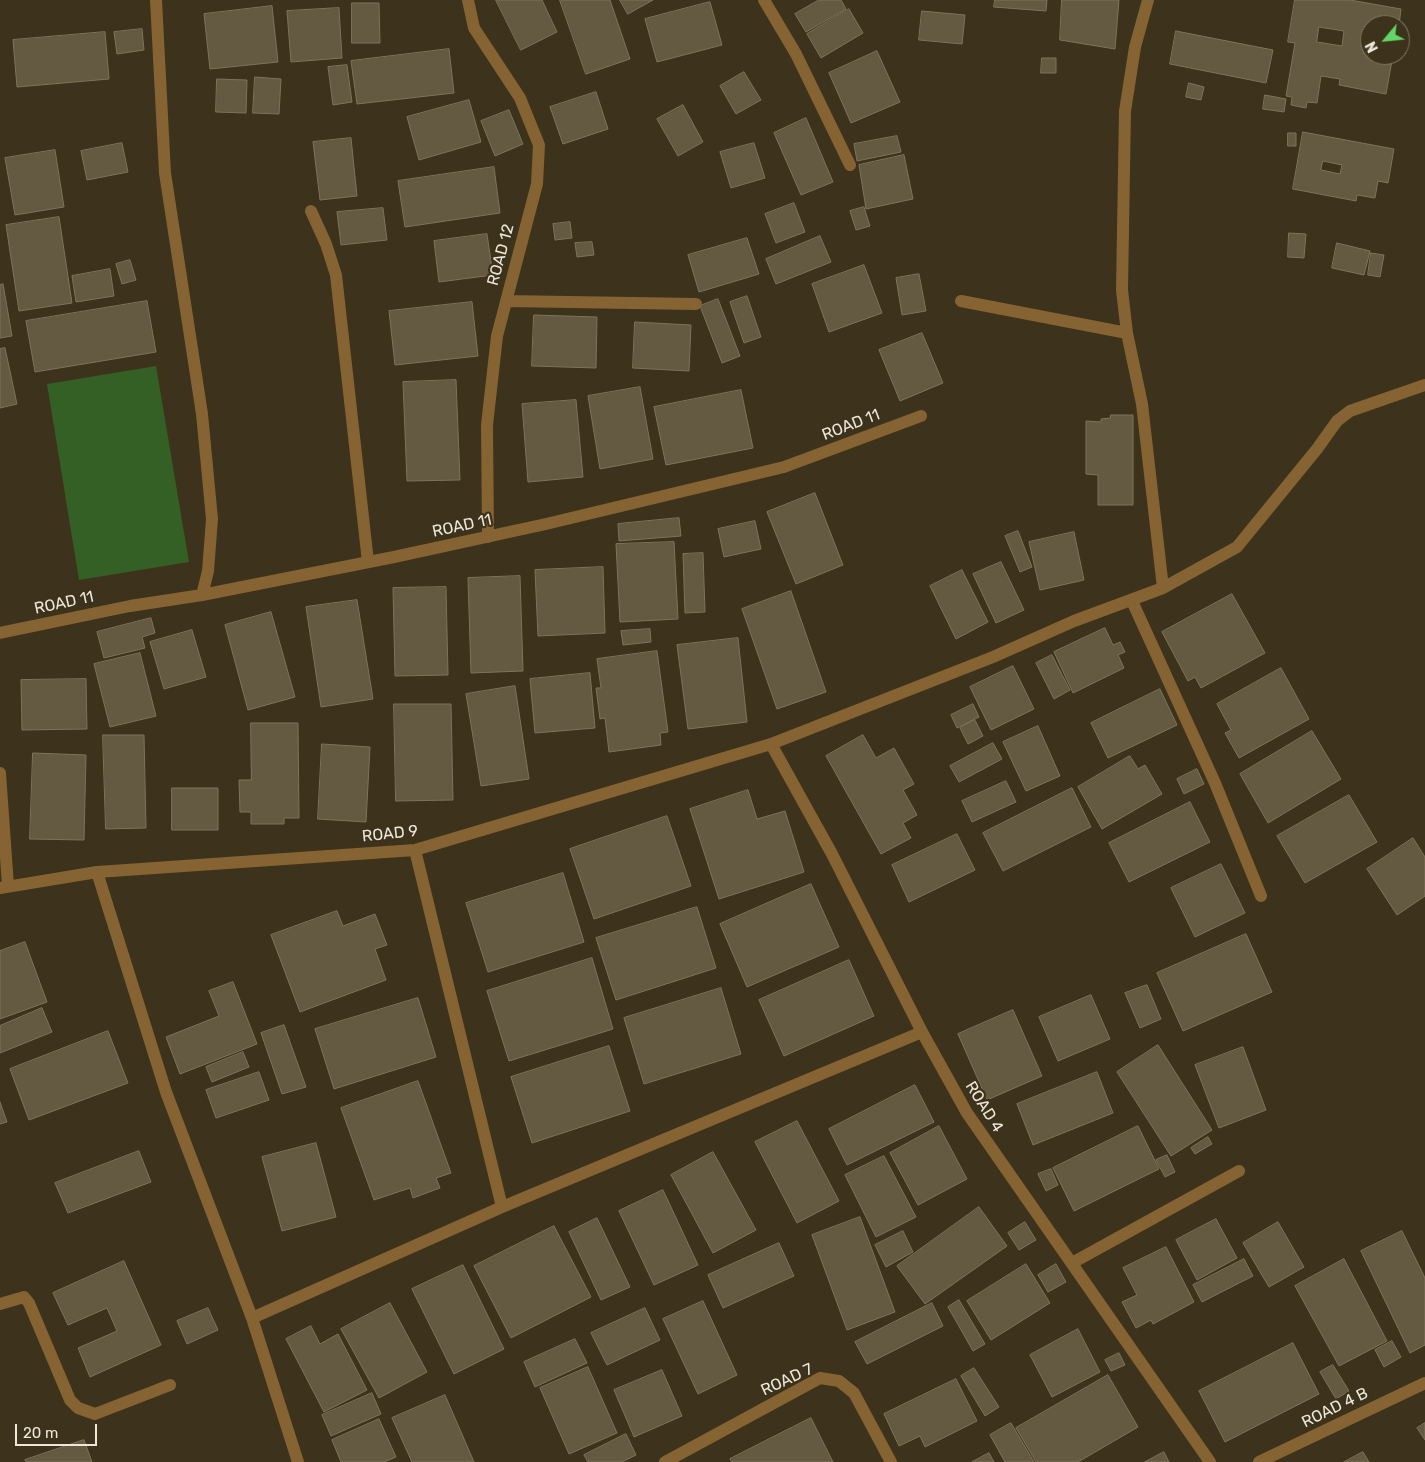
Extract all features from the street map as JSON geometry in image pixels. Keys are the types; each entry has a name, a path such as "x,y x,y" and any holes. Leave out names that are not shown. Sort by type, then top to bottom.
{"street":[{"path":"156,0 165,173 202,414 212,519 208,571 202,595"},
{"name":"ROAD 12","path":"468,0 474,28 520,98 539,145 537,184 497,336 488,425 488,537"},
{"path":"764,0 796,54 850,166"},
{"path":"1148,0 1135,47 1125,111 1122,290 1127,333 1142,404 1163,588"},
{"path":"311,211 326,244 336,275 368,562"},
{"path":"506,301 696,304"},
{"path":"961,301 1127,333"},
{"name":"ROAD 9","path":"4,887 97,872 415,850 771,744 993,657 1074,621 1163,588 1237,547 1317,449 1337,421 1350,411 1425,385"},
{"name":"ROAD 11","path":"0,633 130,606 202,595 488,537 784,467 921,416"},
{"path":"1132,601 1215,783 1261,896"},
{"name":"ROAD 4","path":"771,744 832,854 922,1032 967,1113 1210,1462"},
{"path":"0,773 4,887"},
{"path":"415,850 502,1208"},
{"path":"97,872 166,1092 252,1318 298,1462"},
{"path":"252,1318 502,1208 922,1032"},
{"path":"1072,1264 1239,1171"},
{"path":"0,1304 24,1297 30,1302 65,1390 78,1408 86,1413 95,1414 170,1385"},
{"name":"ROAD 7","path":"665,1462 820,1378 839,1381 854,1393 891,1462"},
{"name":"ROAD 4 B","path":"1259,1462 1425,1383"}],"green space":[{"path":"156,366 189,562 79,580 47,384"}],"building":[{"path":"496,0 542,0 557,32 521,50"},
{"path":"560,0 610,0 630,59 586,74"},
{"path":"620,0 653,0 628,14"},
{"path":"819,0 841,0 846,9 806,32 795,14"},
{"path":"995,0 1047,0 1046,11 994,7"},
{"path":"1062,0 1119,0 1115,49 1060,40"},
{"path":"1295,0 1350,0 1401,9 1400,15 1360,15 1360,65 1391,65 1386,94 1339,85 1340,79 1321,76 1317,103 1307,102 1306,108 1291,105 1292,97 1286,96 1295,43 1288,42","holes":["1319,27 1344,31 1342,46 1317,42"]},
{"path":"710,2 722,45 657,62 645,19"},
{"path":"352,3 379,3 380,43 352,43"},
{"path":"272,6 278,62 210,69 204,14"},
{"path":"339,8 342,58 291,62 287,11"},
{"path":"849,9 863,33 821,58 807,34"},
{"path":"922,11 965,15 962,44 919,40"},
{"path":"142,29 144,50 117,54 114,32"},
{"path":"1176,31 1273,50 1266,83 1170,64"},
{"path":"105,32 109,79 17,87 13,40"},
{"path":"449,49 454,93 357,104 351,61"},
{"path":"877,51 900,102 851,123 829,73"},
{"path":"1042,58 1056,58 1056,73 1041,73"},
{"path":"347,65 352,102 333,105 328,67"},
{"path":"744,72 761,100 736,114 720,86"},
{"path":"255,77 281,79 279,114 253,113"},
{"path":"217,79 247,80 246,113 216,112"},
{"path":"1189,83 1204,87 1201,100 1186,97"},
{"path":"596,92 608,129 563,144 550,107"},
{"path":"1265,95 1286,99 1284,112 1263,109"},
{"path":"469,100 481,142 419,160 407,117"},
{"path":"683,105 703,142 678,156 657,119"},
{"path":"509,110 523,144 495,156 481,121"},
{"path":"806,118 833,182 801,195 774,133"},
{"path":"1303,132 1394,149 1388,183 1378,181 1375,198 1357,195 1356,201 1293,189","holes":["1323,161 1342,165 1340,174 1321,170"]},
{"path":"1288,133 1296,133 1296,146 1288,146"},
{"path":"897,136 901,152 857,161 854,144"},
{"path":"351,138 357,196 320,200 313,142"},
{"path":"122,143 128,172 87,180 81,151"},
{"path":"754,143 765,178 731,188 720,152"},
{"path":"55,150 64,207 15,215 5,158"},
{"path":"904,155 913,199 866,209 859,165"},
{"path":"494,167 500,213 405,227 398,181"},
{"path":"794,203 805,232 776,243 765,214"},
{"path":"864,207 870,226 856,230 850,211"},
{"path":"383,208 387,240 341,245 337,212"},
{"path":"59,217 72,303 19,311 6,225"},
{"path":"570,222 572,238 555,240 553,224"},
{"path":"1289,233 1306,234 1304,258 1288,257"},
{"path":"487,234 493,275 439,282 434,241"},
{"path":"820,236 831,262 776,284 766,259"},
{"path":"747,238 759,274 699,292 688,255"},
{"path":"592,242 594,255 577,257 575,243"},
{"path":"1337,243 1370,251 1364,275 1332,268"},
{"path":"1371,253 1384,255 1380,277 1368,275"},
{"path":"130,260 136,280 122,284 116,264"},
{"path":"864,265 882,313 829,332 812,284"},
{"path":"110,269 114,296 76,302 72,276"},
{"path":"919,274 926,311 902,315 896,278"},
{"path":"3,284 12,336 0,338 0,285"},
{"path":"747,296 761,337 744,343 730,302"},
{"path":"718,299 740,356 722,363 700,306"},
{"path":"147,301 156,352 35,372 26,321"},
{"path":"472,302 478,356 395,365 389,311"},
{"path":"534,315 597,317 596,368 532,366"},
{"path":"635,322 691,325 689,371 633,368"},
{"path":"922,333 943,383 900,401 879,350"},
{"path":"5,348 17,404 0,408 0,349"},
{"path":"456,380 460,480 407,481 403,382"},
{"path":"640,387 653,459 600,469 588,396"},
{"path":"741,390 753,448 666,465 654,407"},
{"path":"576,400 583,477 528,482 522,404"},
{"path":"1111,415 1133,415 1133,505 1098,505 1098,475 1086,474 1086,421 1101,422 1101,419 1110,418"},
{"path":"815,493 843,565 796,584 767,512"},
{"path":"679,518 681,536 619,541 618,524"},
{"path":"755,521 761,549 724,557 718,529"},
{"path":"1018,531 1032,567 1020,572 1005,536"},
{"path":"1074,532 1084,580 1040,590 1029,542"},
{"path":"674,542 678,619 620,622 616,544"},
{"path":"703,553 705,612 685,613 683,554"},
{"path":"1001,562 1024,610 996,623 973,574"},
{"path":"603,567 605,633 538,636 535,570"},
{"path":"962,570 988,622 956,639 930,586"},
{"path":"520,576 523,671 471,673 468,578"},
{"path":"446,587 448,675 395,676 393,588"},
{"path":"791,591 826,692 777,709 742,609"},
{"path":"1232,594 1265,653 1201,688 1195,677 1188,681 1162,632"},
{"path":"357,600 373,699 321,707 306,607"},
{"path":"271,612 295,697 248,710 225,625"},
{"path":"151,618 155,633 142,637 145,648 104,658 97,632"},
{"path":"1105,628 1113,645 1120,642 1125,652 1118,655 1124,668 1073,693 1054,652"},
{"path":"650,629 651,642 623,645 621,631"},
{"path":"192,630 206,677 164,689 150,642"},
{"path":"738,638 747,722 688,729 677,645"},
{"path":"657,651 668,732 660,733 661,745 609,752 605,718 600,719 596,688 601,688 597,659"},
{"path":"140,653 156,716 110,727 94,664"},
{"path":"1052,655 1070,690 1054,699 1036,663"},
{"path":"1013,666 1034,709 991,730 970,687"},
{"path":"1281,668 1309,719 1239,758 1225,733 1231,730 1217,704"},
{"path":"590,673 595,728 535,733 530,679"},
{"path":"86,679 87,729 22,730 21,680"},
{"path":"515,686 529,779 481,786 466,694"},
{"path":"1160,689 1177,725 1108,758 1091,723"},
{"path":"394,704 451,704 453,800 396,801"},
{"path":"973,704 979,717 957,728 951,715"},
{"path":"975,720 983,736 968,744 960,728"},
{"path":"251,723 298,723 299,818 284,818 284,824 251,824 251,812 240,812 239,780 251,780"},
{"path":"1038,726 1060,776 1026,791 1003,742"},
{"path":"1312,731 1341,779 1268,823 1240,774"},
{"path":"103,735 144,735 146,828 106,829"},
{"path":"863,735 876,758 894,748 914,784 903,790 917,815 903,823 911,838 881,854 826,756"},
{"path":"993,743 1002,759 959,782 950,766"},
{"path":"322,744 370,747 366,822 318,819"},
{"path":"33,753 86,755 84,840 30,839"},
{"path":"1130,756 1138,769 1145,765 1162,794 1102,829 1078,787"},
{"path":"1197,769 1204,784 1184,794 1177,779"},
{"path":"1006,781 1016,802 972,822 962,801"},
{"path":"172,788 218,788 218,830 172,830"},
{"path":"1072,788 1091,827 1003,871 983,833"},
{"path":"748,790 757,819 785,811 804,872 719,899 690,809"},
{"path":"1349,795 1377,842 1305,883 1277,836"},
{"path":"1190,802 1210,842 1129,882 1109,843"},
{"path":"667,816 691,886 594,919 570,849"},
{"path":"957,834 975,870 909,902 892,865"},
{"path":"1413,838 1425,857 1425,896 1397,915 1367,869"},
{"path":"1221,864 1245,913 1195,937 1171,888"},
{"path":"563,873 584,942 488,972 466,903"},
{"path":"811,884 839,947 747,987 720,924"},
{"path":"697,907 716,968 616,1000 596,938"},
{"path":"337,911 343,926 375,914 387,945 375,949 386,980 300,1012 271,935"},
{"path":"1246,934 1272,992 1183,1031 1157,973"},
{"path":"25,942 47,1002 0,1019 0,951"},
{"path":"592,958 613,1029 509,1061 487,991"},
{"path":"849,960 874,1016 784,1056 759,1000"},
{"path":"233,982 257,1044 180,1074 166,1037 219,1016 209,991"},
{"path":"1147,985 1161,1019 1140,1028 1125,993"},
{"path":"721,988 741,1054 644,1084 624,1018"},
{"path":"1091,995 1110,1039 1058,1061 1039,1017"},
{"path":"418,998 436,1057 334,1089 315,1029"},
{"path":"42,1008 52,1032 0,1053 0,1026"},
{"path":"1013,1010 1042,1076 987,1100 958,1034"},
{"path":"284,1025 306,1087 282,1094 261,1033"},
{"path":"108,1031 128,1083 29,1120 10,1069"},
{"path":"1158,1045 1212,1130 1171,1156 1117,1072"},
{"path":"609,1046 630,1111 532,1143 511,1077"},
{"path":"1243,1047 1266,1110 1219,1128 1195,1065"},
{"path":"243,1052 249,1067 212,1082 206,1067"},
{"path":"259,1072 269,1100 216,1118 206,1090"},
{"path":"1097,1072 1113,1113 1033,1145 1017,1104"},
{"path":"418,1081 451,1173 436,1178 440,1188 413,1198 410,1188 374,1200 341,1108"},
{"path":"915,1085 934,1122 847,1165 829,1129"},
{"path":"0,1102 7,1122 0,1124"},
{"path":"797,1121 839,1201 797,1223 755,1142"},
{"path":"939,1126 967,1179 918,1205 890,1153"},
{"path":"1138,1126 1159,1169 1074,1211 1053,1168"},
{"path":"1208,1137 1212,1144 1195,1154 1191,1148"},
{"path":"316,1143 336,1217 282,1231 262,1157"},
{"path":"139,1151 151,1182 68,1213 55,1183"},
{"path":"713,1152 756,1230 713,1253 671,1175"},
{"path":"1167,1155 1175,1172 1165,1177 1156,1160"},
{"path":"884,1156 916,1217 876,1237 845,1175"},
{"path":"1051,1169 1058,1185 1046,1191 1038,1174"},
{"path":"663,1190 698,1265 654,1285 619,1211"},
{"path":"979,1207 1007,1246 925,1304 897,1266"},
{"path":"860,1217 895,1312 847,1330 812,1235"},
{"path":"597,1218 630,1287 601,1300 569,1232"},
{"path":"1216,1219 1237,1258 1197,1280 1176,1240"},
{"path":"1025,1222 1036,1240 1019,1250 1008,1233"},
{"path":"1278,1222 1304,1267 1269,1287 1243,1243"},
{"path":"554,1226 591,1297 511,1338 474,1266"},
{"path":"903,1231 913,1252 886,1267 875,1245"},
{"path":"1402,1231 1425,1278 1425,1345 1410,1353 1361,1251"},
{"path":"779,1243 794,1276 723,1308 708,1275"},
{"path":"1166,1247 1194,1302 1153,1324 1151,1320 1136,1328 1122,1302 1137,1295 1123,1268"},
{"path":"1244,1259 1253,1276 1202,1302 1193,1285"},
{"path":"1344,1259 1387,1341 1339,1366 1295,1286"},
{"path":"124,1261 161,1345 90,1377 78,1348 117,1331 107,1308 68,1325 53,1293"},
{"path":"1026,1264 1050,1303 991,1340 967,1301"},
{"path":"1056,1264 1066,1282 1048,1292 1038,1275"},
{"path":"463,1265 504,1349 454,1374 412,1289"},
{"path":"959,1300 985,1344 973,1351 948,1307"},
{"path":"703,1301 737,1375 698,1394 663,1319"},
{"path":"390,1303 427,1372 379,1398 341,1329"},
{"path":"932,1303 943,1326 867,1364 855,1342"},
{"path":"208,1308 218,1330 187,1344 177,1321"},
{"path":"645,1308 660,1340 607,1365 591,1333"},
{"path":"311,1326 320,1344 338,1334 367,1390 324,1412 286,1339"},
{"path":"1078,1329 1100,1372 1052,1397 1030,1355"},
{"path":"575,1339 587,1363 535,1387 524,1362"},
{"path":"1392,1341 1401,1357 1384,1367 1375,1350"},
{"path":"1293,1343 1319,1394 1225,1442 1199,1391"},
{"path":"1119,1353 1125,1365 1111,1371 1105,1360"},
{"path":"1333,1365 1349,1391 1336,1399 1320,1372"},
{"path":"588,1367 617,1433 569,1454 540,1388"},
{"path":"974,1368 999,1407 985,1416 961,1376"},
{"path":"662,1370 682,1416 634,1437 614,1390"},
{"path":"1108,1375 1138,1427 1078,1462 1036,1462 1016,1428"},
{"path":"956,1379 977,1421 925,1447 920,1436 899,1446 884,1414"},
{"path":"372,1393 381,1414 331,1436 322,1415"},
{"path":"445,1395 474,1462 412,1462 392,1418"},
{"path":"811,1418 833,1462 732,1462 730,1459"},
{"path":"379,1419 396,1457 384,1462 341,1462 332,1440"},
{"path":"1011,1423 1034,1462 1005,1462 990,1435"},
{"path":"1425,1423 1425,1440 1417,1428"},
{"path":"626,1434 636,1455 622,1462 588,1462 584,1455"},
{"path":"84,1440 92,1462 26,1462 25,1460"},
{"path":"1164,1452 1169,1462 1145,1462"},
{"path":"1363,1452 1369,1462 1344,1462"},
{"path":"989,1453 994,1462 972,1462"}]}
